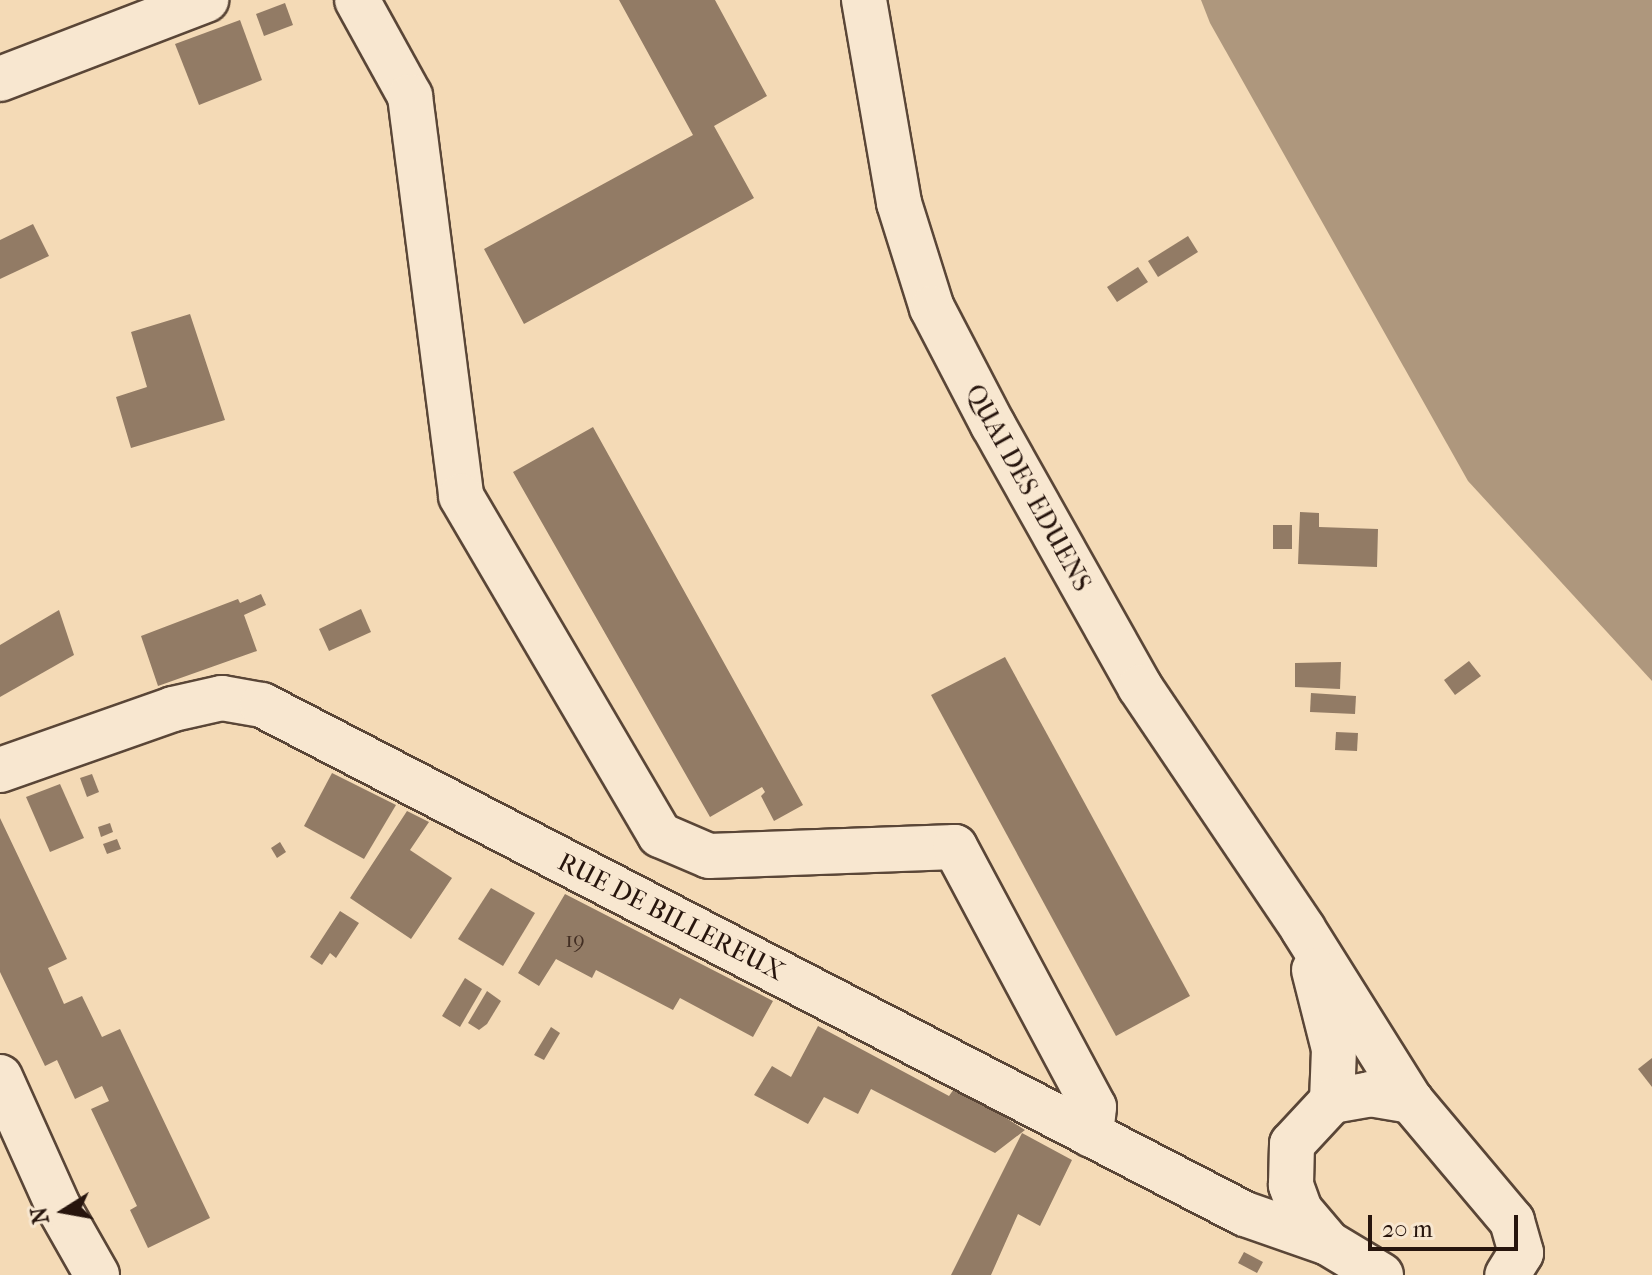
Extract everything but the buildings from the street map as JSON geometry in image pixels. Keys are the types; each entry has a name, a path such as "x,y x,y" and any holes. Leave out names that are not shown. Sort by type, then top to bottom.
{"street":[{"path":"0,79 206,0"},
{"path":"357,0 410,96 461,496 660,835 709,856 955,847 1094,1107 1091,1135"},
{"name":"QUAI DES EDUENS","path":"864,0 899,203 932,308 1014,465 1140,687 1303,929 1411,1101 1512,1221 1522,1268"},
{"name":"RUE DE BILLEREUX","path":"0,770 173,709 222,698 262,705 1245,1214 1328,1243"},
{"name":"QUAI DES EDUENS","path":"1303,929 1334,1049 1332,1101"},
{"path":"0,1077 59,1208 97,1275"},
{"path":"1381,1275 1328,1243 1300,1210 1291,1185 1292,1144 1332,1101 1370,1094 1411,1101"}],"shaded area":[{"path":"1201,0 1652,0 1652,681 1468,481 1210,23"}]}
